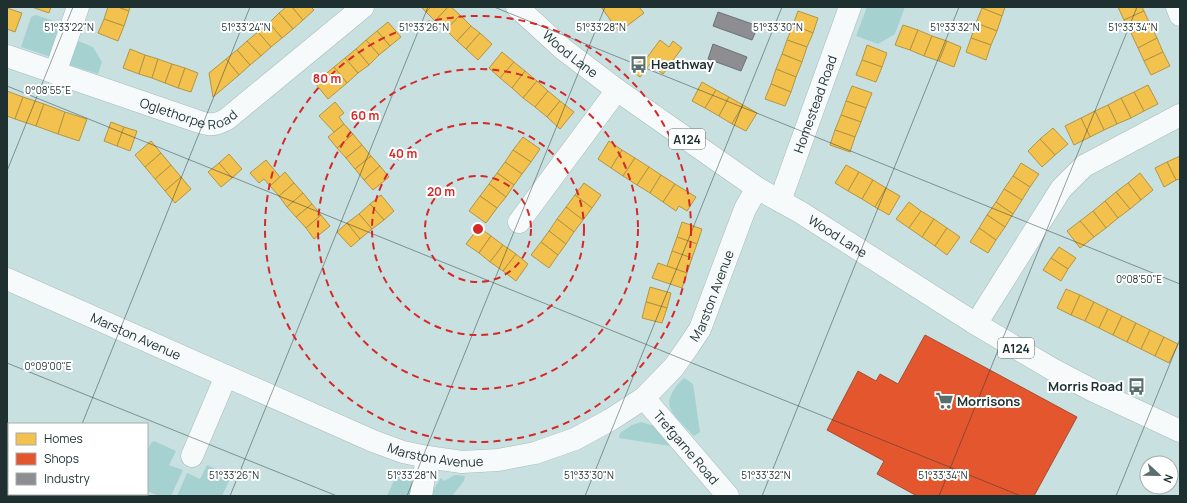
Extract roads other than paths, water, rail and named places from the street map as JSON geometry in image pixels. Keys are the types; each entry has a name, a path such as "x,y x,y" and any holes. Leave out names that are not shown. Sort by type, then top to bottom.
{"street":[{"path":"55,73 78,7"},
{"name":"Oglethorpe Road","path":"7,56 210,125 218,124 227,119 363,7"},
{"name":"Wood Lane","path":"517,7 563,49 617,90 757,188 976,324 1052,369 1094,391 1180,431"},
{"name":"Homestead Road","path":"780,201 850,7"},
{"path":"1177,7 1180,15"},
{"path":"519,222 617,90"},
{"path":"976,324 1061,189 1084,166 1180,114"},
{"name":"Marston Avenue","path":"7,279 373,441 403,452 427,457 462,462 498,460 535,453 574,439 610,420 644,398 674,367 700,329 745,209 757,188"},
{"path":"192,456 226,376"},
{"name":"Trefgarne Road","path":"644,398 728,496"},
{"path":"421,496 427,457"}],"place":[{"name":"Heathway","path":"638,64"},
{"name":"Morris Road","path":"1136,386"},
{"name":"Morrisons","path":"944,401"}]}
